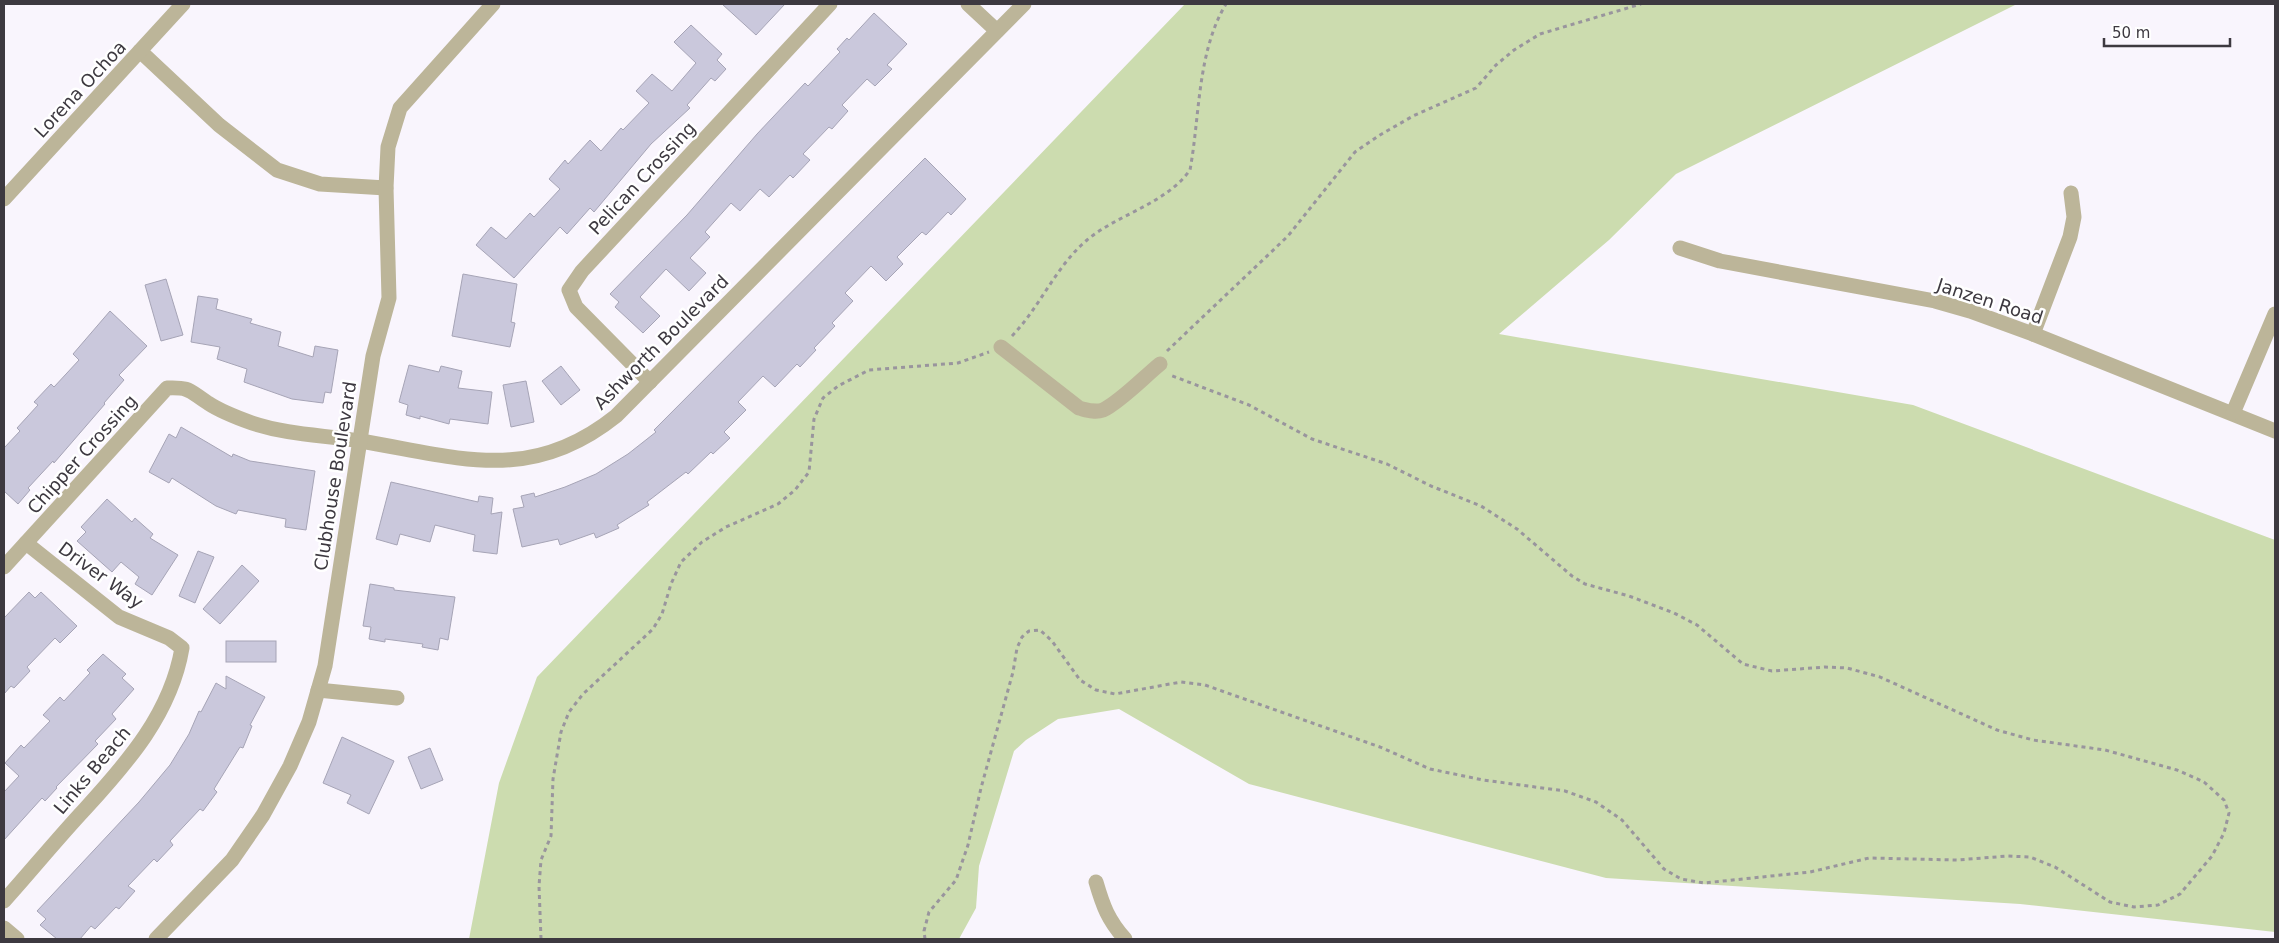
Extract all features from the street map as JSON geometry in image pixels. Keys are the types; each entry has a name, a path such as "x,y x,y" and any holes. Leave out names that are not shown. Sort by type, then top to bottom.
{"street":[{"name":"Lorena Ochoa","path":"4,199 184,4"},
{"name":"Clubhouse Boulevard","path":"156,939 232,860 263,814 290,766 310,722 325,666 373,356 389,298 386,188 388,147 400,108 493,4"},
{"name":"Pelican Crossing","path":"650,382 576,307 569,290 582,271 830,4"},
{"path":"968,4 997,31"},
{"name":"Ashworth Boulevard","path":"167,388 183,387 193,391 208,403 251,423 287,433 359,441 475,460 530,457 570,446 599,429 616,416 1024,4"},
{"path":"140,51 218,125 277,170 320,184 386,188"},
{"path":"2033,334 2070,237 2074,217 2071,193"},
{"name":"Janzen Road","path":"1680,248 1720,261 1936,301 2033,334 2275,431"},
{"path":"2233,413 2275,314"},
{"path":"1001,347 1079,408 1093,412 1102,410 1113,403 1160,364"},
{"name":"Chipper Crossing","path":"4,567 167,388"},
{"name":"Driver Way","path":"26,543 120,617 168,638 182,648"},
{"name":"Links Beach","path":"4,901 120,771 146,736 169,695 182,648"},
{"path":"318,690 397,698"},
{"path":"1096,882 1112,925 1125,939"},
{"path":"4,928 17,939"}],"path":[{"path":"541,939 539,886 541,860 551,836 553,779 561,732 569,712 583,694 653,630 662,614 671,584 681,562 702,542 726,527 778,504 795,490 808,472 814,419 823,398 838,386 869,370 958,363 1001,347 1019,329 1039,304 1070,258 1087,240 1167,193 1182,182 1190,170 1204,71 1214,29 1226,4"},
{"path":"924,939 924,931 930,912 956,880 968,845 980,788 1013,672 1017,648 1022,637 1029,630 1040,630 1052,641 1080,680 1096,690 1115,694 1181,682 1205,685 1380,747 1430,769 1483,780 1565,791 1596,802 1622,820 1664,869 1681,879 1704,883 1810,872 1869,858 1900,857 1957,860 2008,856 2030,857 2055,868 2110,902 2134,907 2158,904 2180,894 2212,856 2224,833 2229,813 2224,800 2204,782 2177,770 2104,750 2033,740 1997,730 1880,677 1847,668 1825,667 1772,671 1743,664 1697,625 1674,613 1628,596 1585,584 1572,576 1516,529 1481,506 1431,486 1387,464 1312,439 1249,405 1199,388 1167,374 1160,364 1165,354 1288,236 1355,152 1413,116 1476,88 1496,65 1514,50 1540,34 1641,4"}],"green space":[{"path":"1185,4 2017,4 1676,174 1609,240 1499,334 1913,405 2275,540 2275,932 2020,904 1606,878 1249,784 1119,709 1058,719 1026,740 1014,751 979,866 976,908 959,939 469,939 499,783 537,677"}],"building":[{"path":"722,4 785,4 756,35"},
{"path":"874,13 907,44 887,65 892,69 875,86 867,79 842,105 848,111 832,129 829,127 803,154 810,160 793,178 790,175 769,197 760,189 740,211 731,203 705,232 710,237 690,258 706,273 689,291 666,269 640,297 660,316 643,333 615,307 619,302 610,294 687,215 757,134 805,83 808,86 840,52 837,49 847,38 849,40"},
{"path":"691,25 722,54 717,60 726,69 715,81 711,78 687,105 690,108 651,144 594,212 590,208 567,234 560,227 514,278 476,245 491,227 506,239 530,213 534,217 560,189 549,179 565,160 568,164 590,140 601,151 621,128 623,130 649,103 636,91 652,74 672,91 696,63 674,42"},
{"path":"925,158 966,199 951,215 948,212 926,235 922,232 897,257 903,264 886,281 871,266 845,293 853,301 832,323 835,326 814,348 816,350 800,367 797,364 775,387 763,376 738,402 746,410 724,432 730,438 713,454 711,452 688,474 686,472 647,502 649,505 617,525 619,528 596,538 594,533 560,545 558,539 522,547 513,509 524,507 521,496 534,493 535,497 596,474 628,454 656,432 654,430"},
{"path":"463,274 517,284 511,322 515,323 510,347 452,336"},
{"path":"166,279 183,335 161,341 145,285"},
{"path":"198,296 218,299 216,309 252,319 250,323 281,332 278,346 313,357 315,346 338,350 331,393 325,392 323,403 292,399 244,382 247,369 217,359 220,347 191,342"},
{"path":"110,311 147,346 119,375 124,380 105,404 54,463 53,461 28,488 30,490 18,504 4,491 4,448 20,431 17,428 38,405 34,402 51,384 54,387 79,360 73,354"},
{"path":"409,365 439,372 441,366 462,371 458,388 492,392 488,424 450,419 449,424 420,416 420,419 406,415 408,405 399,402"},
{"path":"561,366 580,390 561,405 542,381"},
{"path":"526,381 534,422 511,427 503,385"},
{"path":"181,427 232,457 233,454 250,461 315,471 306,530 285,527 286,519 238,510 236,514 216,506 172,478 169,483 149,472 169,434 176,438"},
{"path":"391,482 478,502 479,496 493,498 491,514 502,512 497,554 473,551 475,535 435,525 430,542 400,534 397,545 376,539"},
{"path":"107,499 132,522 135,518 153,534 150,538 178,555 152,595 135,584 139,577 121,562 112,572 77,541 86,532 81,527"},
{"path":"198,551 214,557 195,603 179,596"},
{"path":"242,565 259,581 220,624 203,609"},
{"path":"370,584 394,588 394,590 455,597 448,640 440,638 438,650 422,647 423,644 385,639 385,642 369,639 371,627 363,626"},
{"path":"29,592 35,598 41,592 77,626 60,643 55,638 27,667 30,671 14,688 11,686 4,694 4,618"},
{"path":"226,641 276,641 276,662 226,662"},
{"path":"103,654 126,674 122,678 134,689 112,714 116,719 95,741 98,744 45,801 42,798 4,840 4,792 19,776 5,763 21,745 24,748 50,721 43,715 60,697 64,701 90,673 87,670"},
{"path":"226,676 265,697 250,725 252,726 243,748 240,747 214,789 217,792 203,811 200,809 170,841 173,845 157,862 154,859 128,886 135,891 119,909 116,907 95,929 91,926 80,939 57,939 40,925 46,919 37,911 139,802 170,765 216,683 226,689"},
{"path":"342,737 394,761 369,814 347,803 351,795 323,783"},
{"path":"430,748 443,780 421,789 408,757"}]}
